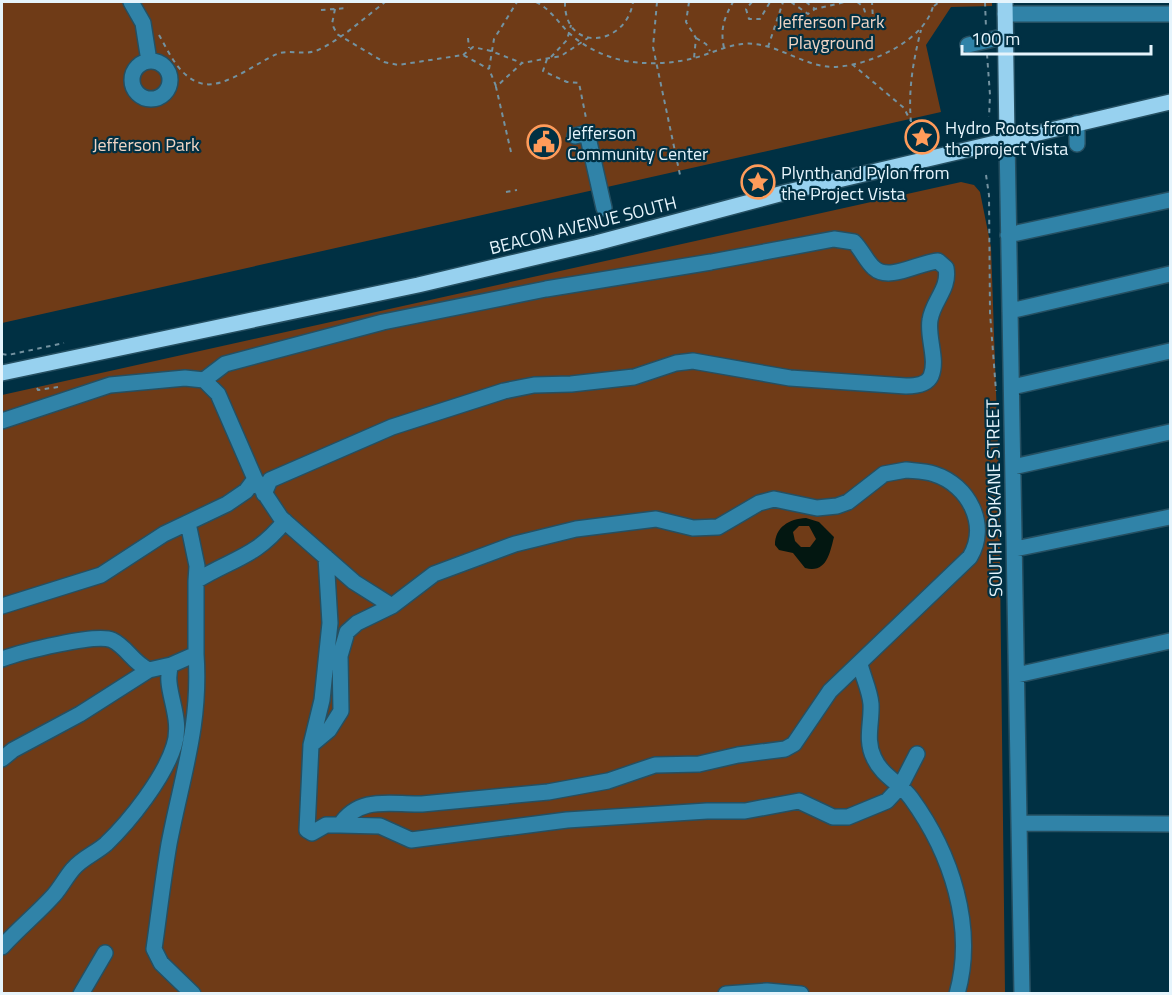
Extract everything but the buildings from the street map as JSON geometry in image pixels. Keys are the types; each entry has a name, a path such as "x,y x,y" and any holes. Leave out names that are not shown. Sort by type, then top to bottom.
{"main road":[{"name":"SOUTH SPOKANE STREET","path":"1005,8 1007,139"},
{"name":"BEACON AVENUE SOUTH","path":"2,373 537,257 770,196 1170,102"}],"street":[{"path":"132,2 142,23 149,61"},
{"path":"1005,8 1170,14"},
{"path":"968,45 1006,36"},
{"path":"1077,123 1077,144"},
{"path":"581,134 604,208"},
{"name":"SOUTH SPOKANE STREET","path":"1007,139 1022,993"},
{"path":"1008,235 1078,214 1170,200"},
{"path":"2,421 110,385 152,380 204,380 225,364 383,322 546,289 834,239 854,242 872,267 883,273 898,271 928,261 938,261 946,268 948,283 933,307 930,321 933,367 931,376 924,383 906,386 790,378 693,361 676,363 634,376 571,384 534,385 504,391 347,444 270,480 264,494"},
{"path":"1010,311 1170,274"},
{"path":"1012,387 1170,351"},
{"path":"204,380 218,394 255,479 285,521 354,582 392,606"},
{"path":"1013,467 1170,432"},
{"path":"311,745 328,730 341,711 340,656 347,632 357,623 392,606 434,574 544,536 656,519 693,528 718,527 766,501 784,500 826,508 848,502 884,474 906,470 934,474 954,485 969,501 978,525 976,546 970,557 830,691 800,737 785,749 738,755 699,764 655,765 608,781 548,792 422,804 403,805 385,801 356,808 325,824"},
{"path":"2,606 101,575 164,534 227,504 246,491 255,479"},
{"path":"1015,549 1170,517"},
{"path":"196,581 254,552 270,540 285,521"},
{"path":"188,523 195,552 198,706 170,842 154,949 161,963 193,993"},
{"path":"326,557 330,623 322,700 311,745 308,797 310,809 325,824 380,826 411,840 567,820 707,811 745,812 790,801 799,801 833,817 848,817 887,801 900,788 917,754"},
{"path":"2,659 35,648 100,637 117,643 136,663 148,670"},
{"path":"1017,675 1170,641"},
{"path":"2,759 13,750 80,714 148,670 171,665 196,654"},
{"path":"860,664 871,703 869,747 881,771 918,809 932,833 955,886 964,956 957,993"},
{"path":"2,947 53,896 73,869 104,845 122,826 163,768 175,745 177,731 175,704 168,675 171,665"},
{"path":"1020,823 1170,824"},
{"path":"81,993 105,953"},
{"path":"726,993 767,991 801,993"}],"path":[{"path":"154,26 181,72 205,84 221,81 250,69 279,53 315,51 342,36 385,2"},
{"path":"511,152 496,87 489,69 494,39 517,2"},
{"path":"536,2 581,42 596,51 622,60 655,62 694,58 710,51 743,44 768,47 833,67 884,55 922,29"},
{"path":"565,2 565,12 571,25 576,32 588,38 602,38 618,30 630,15 633,2"},
{"path":"657,2 654,16 655,62 680,175"},
{"path":"689,2 686,22 696,38 706,44 710,51"},
{"path":"724,48 723,26 734,2"},
{"path":"752,2 746,9 749,19 760,19 770,2"},
{"path":"768,47 783,2"},
{"path":"792,2 808,14 815,9 845,2"},
{"path":"806,2 815,9"},
{"path":"857,2 866,13 862,23 866,26 873,20 873,2"},
{"path":"851,63 904,108 911,122 909,101 914,57 922,29 934,2"},
{"path":"933,6 939,2"},
{"path":"985,2 989,117"},
{"path":"321,10 348,8"},
{"path":"335,9 332,24 342,36 384,62 398,65 463,55 489,69"},
{"path":"571,25 570,33 548,59 543,71 567,82 579,83 588,125 581,134"},
{"path":"469,48 491,51 522,63 561,56 588,38"},
{"path":"694,58 696,38"},
{"path":"463,55 469,48 468,39"},
{"path":"496,87 522,63"},
{"path":"506,192 517,190"},
{"path":"2,354 8,355 64,343"}],"green space":[{"name":"Jefferson Park","path":"2,2 992,2 992,6 951,7 926,45 941,112 2,323"},
{"path":"961,182 974,185 980,192 991,247 999,478 1005,993 2,993 2,395"}],"shaded area":[{"path":"806,518 819,522 834,537 826,560 818,568 805,568 793,553 779,550 775,545 780,529 789,522","holes":["799,526 809,526 816,539 810,547 801,547 795,541 793,532"]}],"place":[{"name":"Hydro Roots from the project Vista","path":"922,137"},
{"name":"Jefferson Community Center","path":"544,142"},
{"name":"Plynth and Pylon from the Project Vista","path":"758,182"}],"park label":[{"name":"Jefferson Park Playground","path":"831,31"}]}
